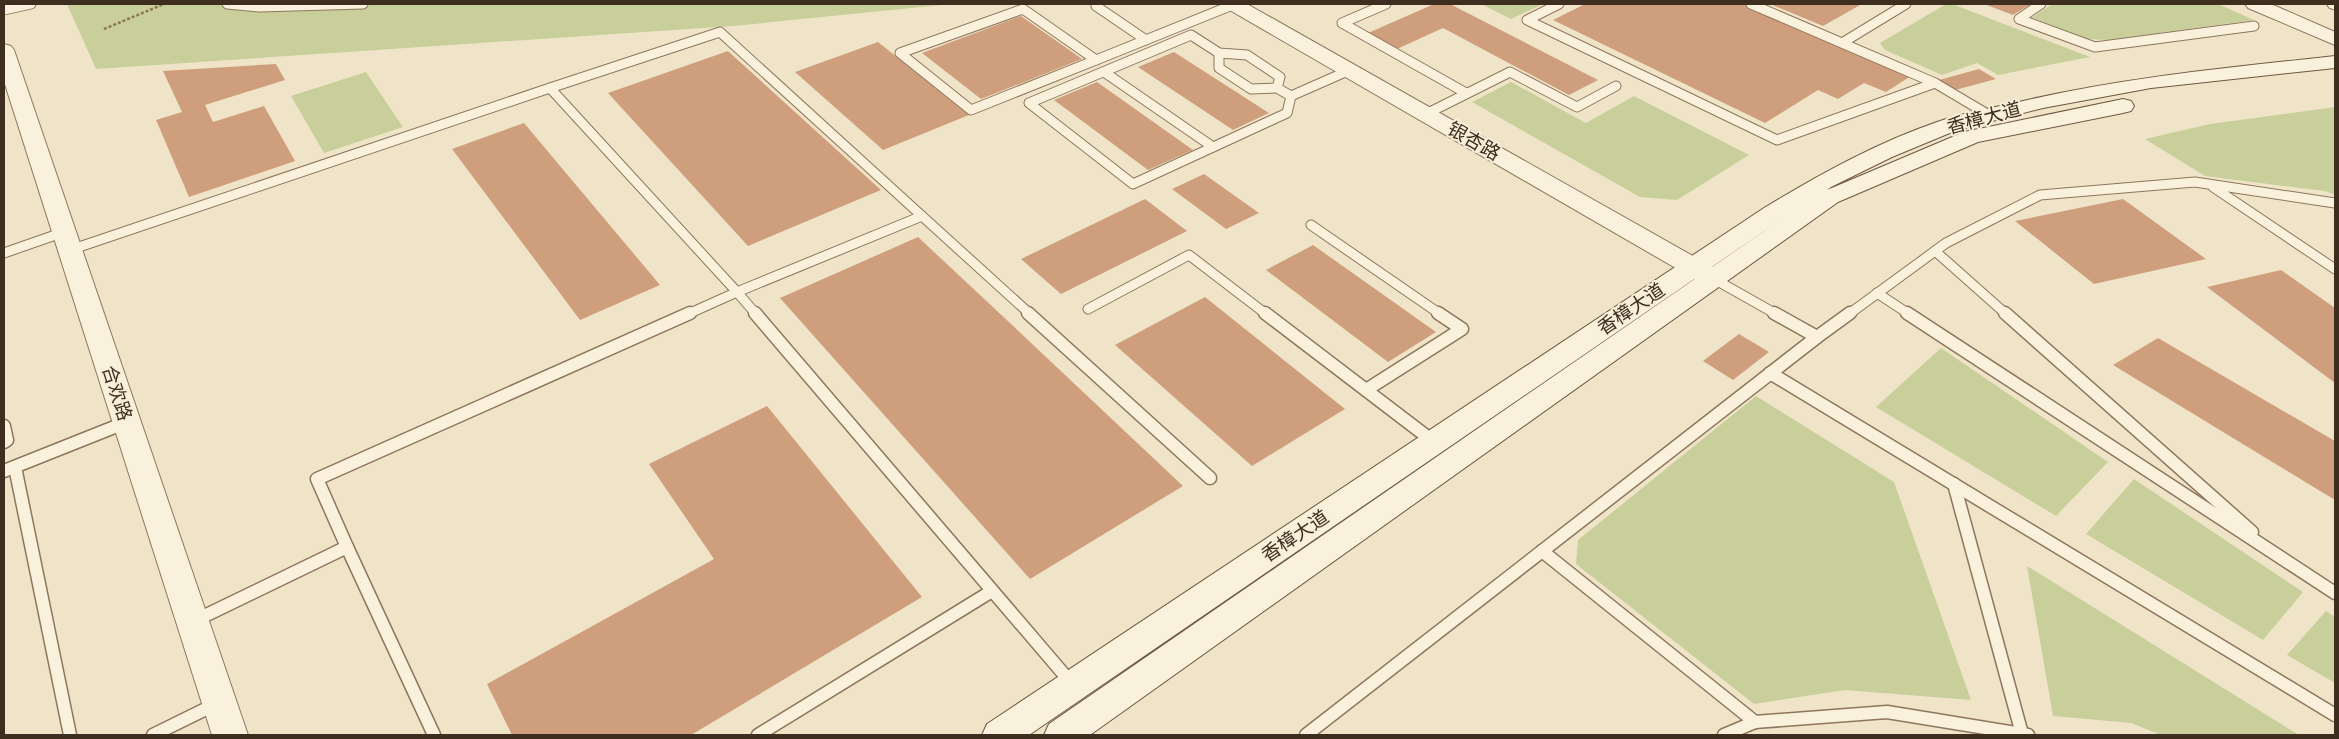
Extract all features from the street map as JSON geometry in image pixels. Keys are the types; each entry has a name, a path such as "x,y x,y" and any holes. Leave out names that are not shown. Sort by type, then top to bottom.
{"main road":[{"name":"银杏路","path":"1234,4 1704,273"},
{"path":"2255,4 2335,38"},
{"name":"合欢路","path":"4,50 230,735"},
{"name":"香樟大道","path":"1062,735 1704,273 1823,182 1884,152 1949,125 2043,102 2151,82 2335,62"},
{"name":"香樟大道","path":"1000,735 1434,442 1704,273 1830,197 1972,137 2154,100 2335,80"}],"lane":[{"path":"4,10 31,4"},
{"path":"226,4 259,7 363,4"},
{"path":"1097,60 1023,9 900,53 971,110 1097,60 1234,4"},
{"path":"1386,4 1342,23 1466,94"},
{"path":"1559,4 1527,20 1777,140 1935,83"},
{"path":"1751,4 1935,83 1989,116"},
{"path":"1842,43 1906,4"},
{"path":"2041,4 2019,19 2095,47 2254,26"},
{"path":"1096,6 1146,40"},
{"path":"4,253 67,241 550,88 720,32 1210,478"},
{"path":"1277,88 1280,77 1247,56 1219,53 1191,35 1029,103 1133,184 1287,113 1291,96"},
{"path":"1219,53 1219,68 1251,89 1277,88 1291,96"},
{"path":"1291,96 1350,70"},
{"path":"1104,72 1213,147"},
{"path":"1426,114 1510,72 1577,107 1616,86"},
{"path":"550,88 737,292 1074,686"},
{"path":"1306,735 1770,373 1946,243 2040,195 2195,182 2335,203"},
{"path":"2209,184 2335,269"},
{"path":"434,735 317,479 737,292 922,216"},
{"path":"1311,226 1462,329 1366,390"},
{"path":"1935,251 2282,558"},
{"path":"1088,309 1190,255 1434,442"},
{"path":"1704,273 1817,337"},
{"path":"1877,293 2335,593"},
{"path":"1770,373 2335,715"},
{"path":"70,735 9,469 127,422"},
{"path":"4,426 7,440 4,442"},
{"path":"1724,735 1755,722 1887,712 2025,735 1954,484"},
{"path":"193,622 347,547"},
{"path":"1542,552 1755,722"},
{"path":"758,735 992,591"},
{"path":"153,735 219,702"}],"path":[{"path":"104,29 164,4"}],"green space":[{"path":"67,4 952,4 733,26 96,69"},
{"path":"1481,4 1543,4 1511,19"},
{"path":"1946,4 1952,4 2090,57 1998,75 1977,63 1942,75 1885,50 1880,43"},
{"path":"2052,4 2218,4 2254,20 2107,40 2087,39 2032,18"},
{"path":"366,72 403,127 324,153 291,96"},
{"path":"1511,82 1586,123 1634,96 1749,155 1677,200 1640,197 1472,102"},
{"path":"2335,107 2335,195 2325,191 2205,176 2145,139 2210,124"},
{"path":"1941,348 2108,462 2056,516 1876,407"},
{"path":"1756,396 1894,482 1971,700 1845,690 1754,704 1576,564 1578,540"},
{"path":"2134,479 2303,592 2263,640 2086,534"},
{"path":"2027,566 2299,735 2161,735 2131,723 2053,716"},
{"path":"2326,611 2335,617 2335,683 2287,655"}],"building":[{"path":"1434,4 1450,4 1598,80 1569,95 1443,28 1397,49 1368,33"},
{"path":"1585,4 1744,4 1911,76 1886,92 1864,83 1838,99 1818,90 1765,123 1553,20"},
{"path":"1770,4 1862,4 1823,26"},
{"path":"1984,4 2031,4 2013,15"},
{"path":"1021,16 1082,59 981,99 922,53"},
{"path":"878,42 969,115 883,150 795,72"},
{"path":"728,51 881,190 748,246 608,93"},
{"path":"1174,52 1269,113 1233,130 1138,67"},
{"path":"276,64 285,80 205,105 213,122 264,106 295,161 189,197 156,120 182,112 163,71"},
{"path":"1979,69 1996,79 1955,90 1939,80"},
{"path":"1097,82 1193,150 1148,170 1054,100"},
{"path":"524,123 660,285 580,320 452,149"},
{"path":"1204,174 1259,213 1226,229 1172,189"},
{"path":"1145,199 1187,231 1061,294 1021,259"},
{"path":"2123,199 2206,259 2094,284 2015,221"},
{"path":"918,237 1183,486 1030,579 780,298"},
{"path":"1313,245 1436,332 1388,362 1266,270"},
{"path":"2281,270 2335,308 2335,383 2207,287"},
{"path":"1205,297 1345,409 1252,466 1115,345"},
{"path":"1739,334 1769,352 1733,380 1703,361"},
{"path":"2158,338 2335,441 2335,500 2113,365"},
{"path":"767,406 922,597 691,735 512,735 487,684 714,559 649,464"}]}
